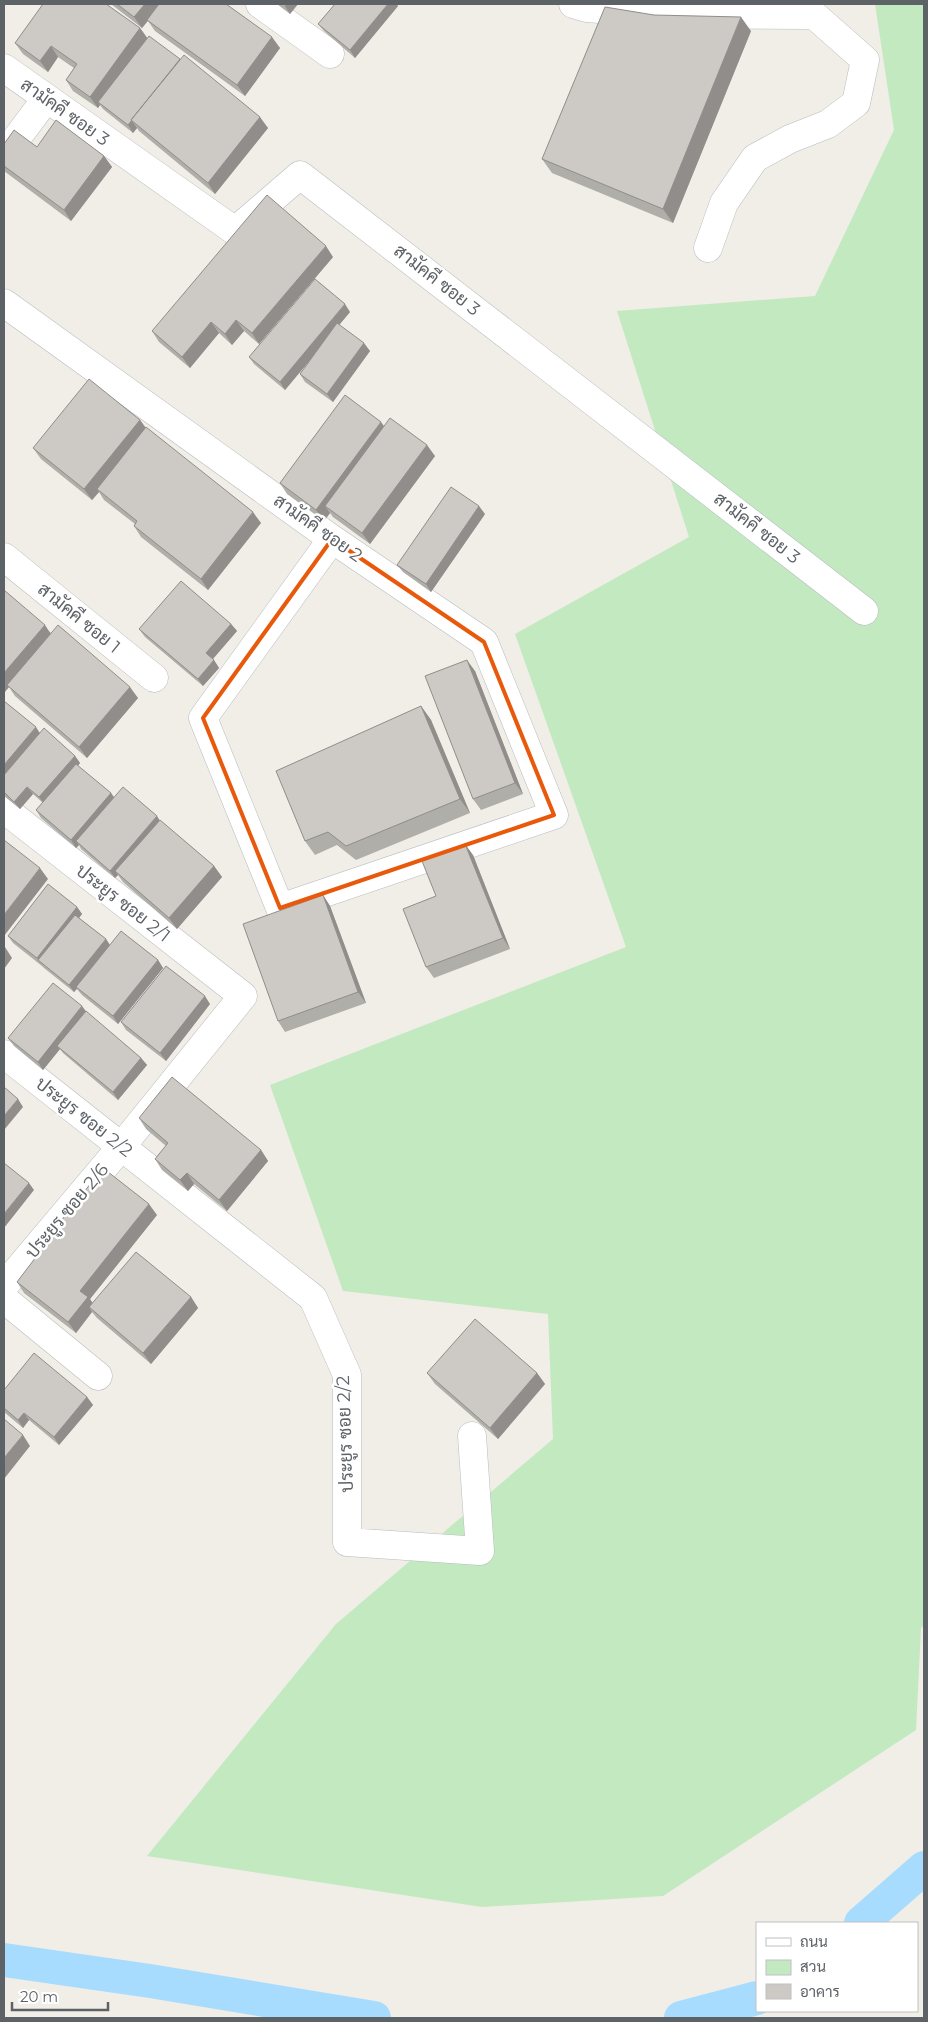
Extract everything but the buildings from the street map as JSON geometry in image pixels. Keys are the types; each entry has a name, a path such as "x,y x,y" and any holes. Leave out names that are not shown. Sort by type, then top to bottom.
{"street":[{"path":"260,4 330,54"},
{"path":"583,5 662,14 814,15 865,60 856,103 828,124 790,139 755,158 724,203 708,248"},
{"name":"สามัคคี ซอย 3","path":"4,68 235,230 300,175 864,611"},
{"path":"4,155 46,99"},
{"name":"สามัคคี ซอย 2","path":"4,303 332,539 484,642 554,815 280,908 203,718 332,539"},
{"name":"สามัคคี ซอย 1","path":"4,557 154,678"},
{"name":"ประยูร ซอย 2/1","path":"4,809 243,996"},
{"name":"ประยูร ซอย 2/6","path":"4,1286 122,1146 243,996"},
{"name":"ประยูร ซอย 2/2","path":"4,1054 313,1298 347,1376 347,1542 480,1551 472,1436"},
{"path":"4,1298 98,1376"}],"highlighted area":[{"path":"332,539 484,642 554,815 280,908 203,718"}],"green space":[{"path":"875,4 924,4 924,1625 921,1628 916,1730 663,1896 482,1907 147,1856 336,1624 553,1439 548,1314 343,1291 270,1085 626,947 515,634 689,537 617,311 815,296 894,130"}],"waterway":[{"path":"862,1922 924,1868"},
{"path":"4,1960 150,1981 374,2018"},
{"path":"681,2018 756,1998"}]}
